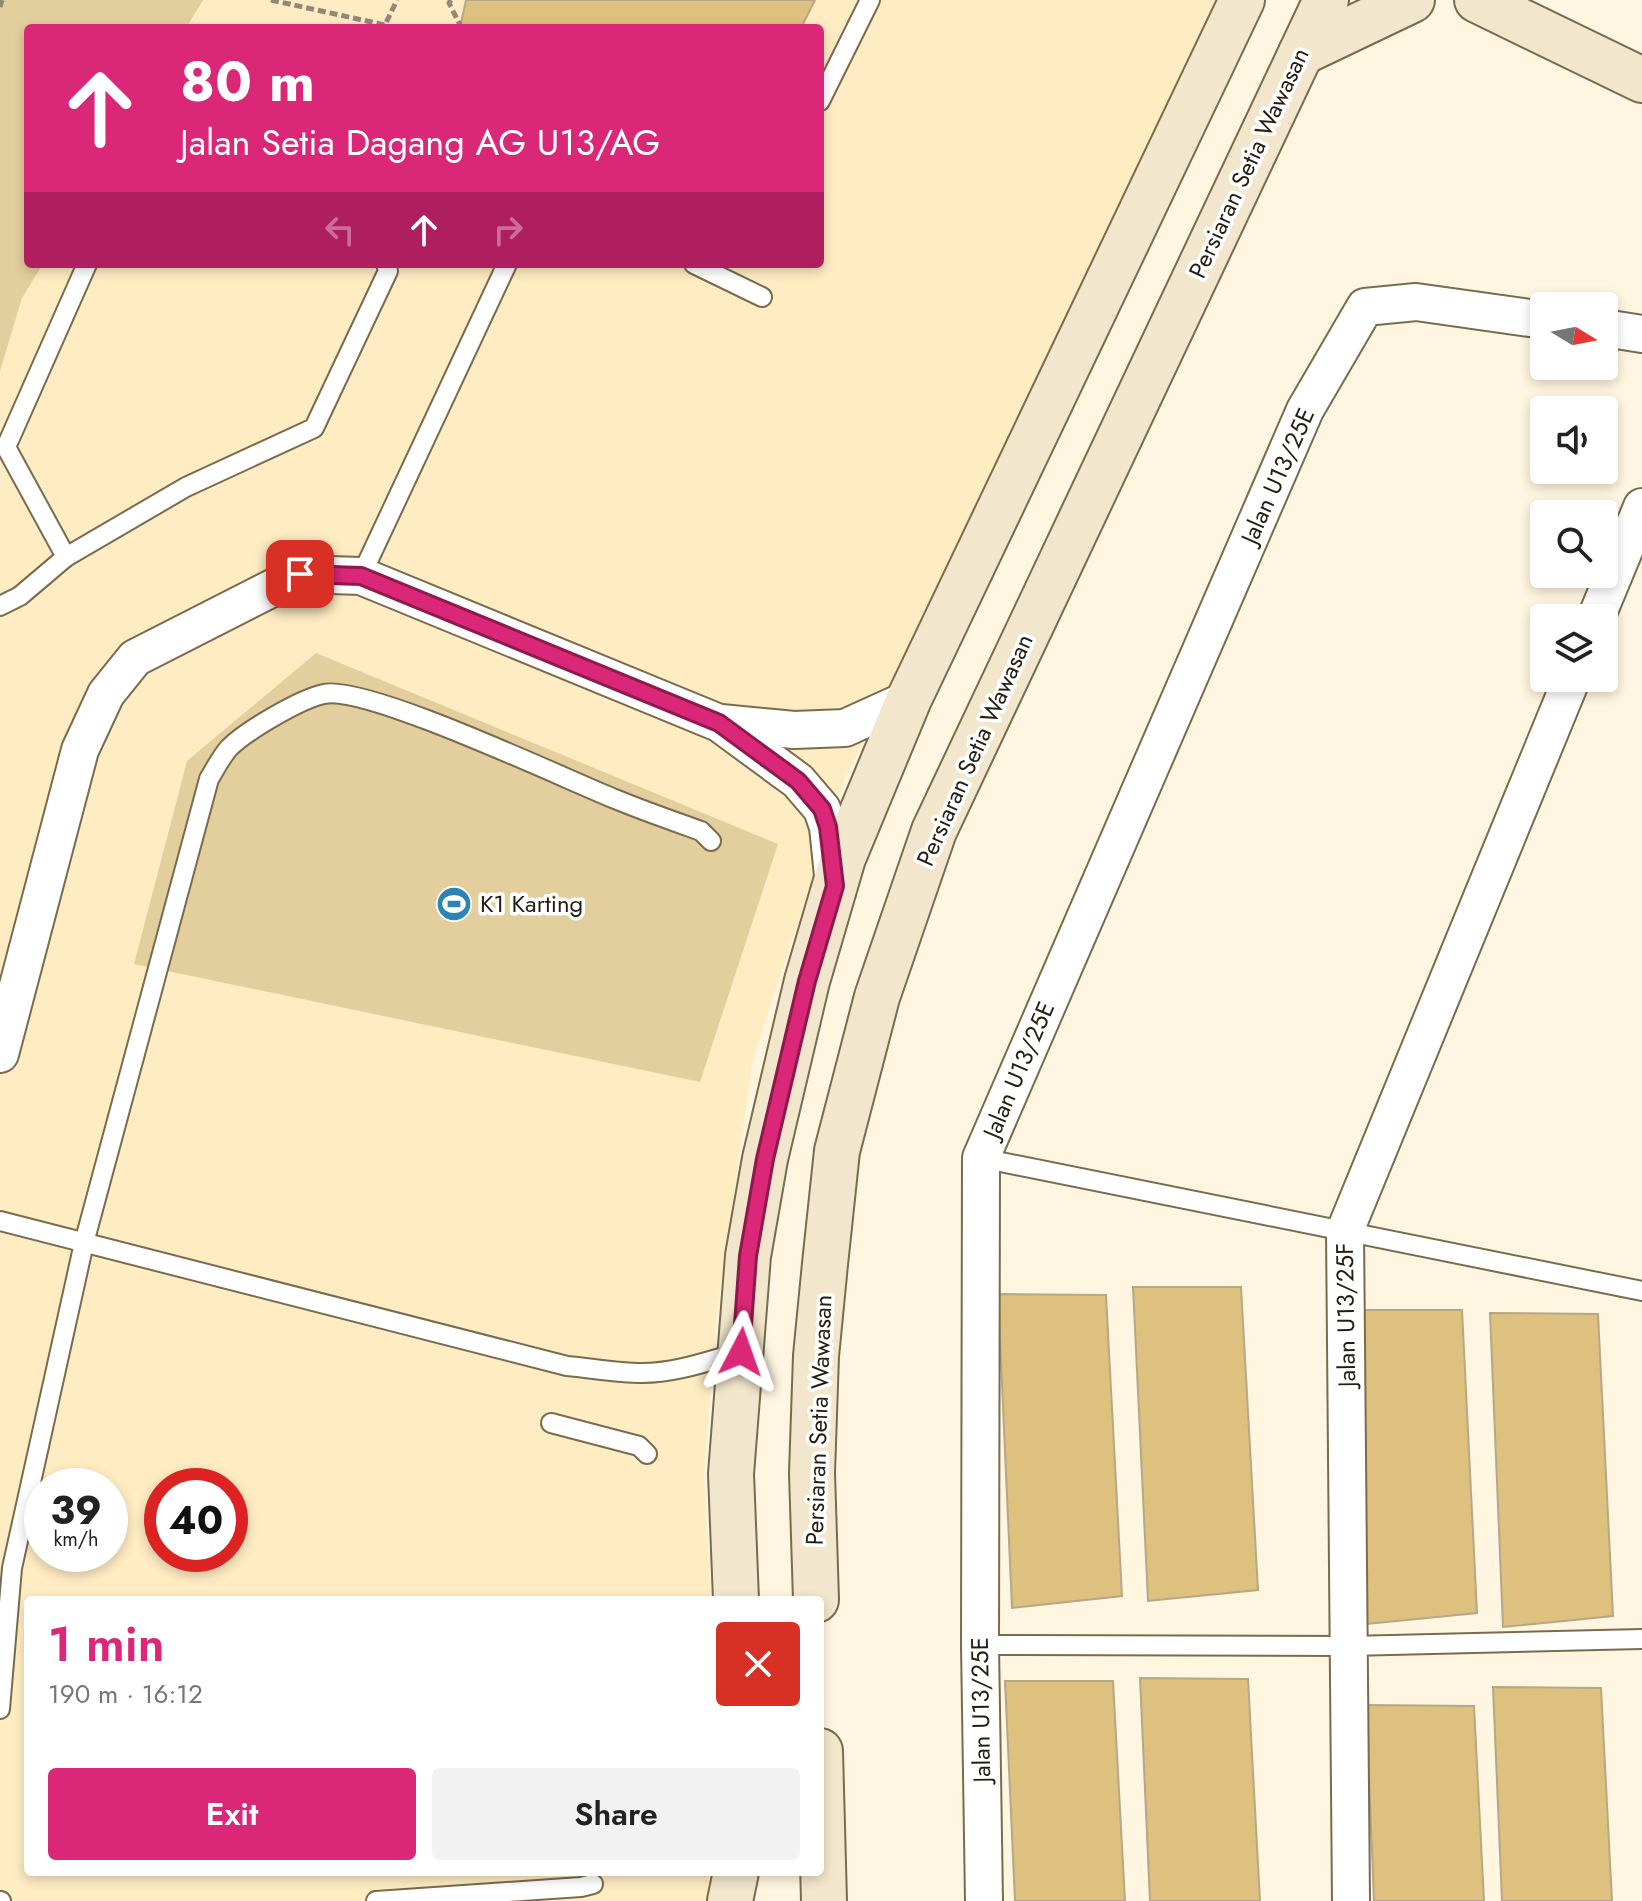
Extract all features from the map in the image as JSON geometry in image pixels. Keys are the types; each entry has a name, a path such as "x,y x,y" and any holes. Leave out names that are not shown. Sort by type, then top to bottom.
{"street":[{"path":"736,1596 731,1474 748,1256 765,1159 807,981 843,858 909,699 1242,0"},
{"name":"Persiaran Setia Wawasan","path":"816,1596 812,1473 816,1356 826,1250 837,1151 877,997 934,831 1326,0"},
{"path":"1301,53 1412,0"},
{"path":"1477,0 1642,80"},
{"name":"Jalan U13/25E","path":"984,1901 980,1645 981,1158 1305,410 1365,307 1416,302 1530,318"},
{"path":"1618,330 1642,334"},
{"path":"1602,604 1642,507"},
{"path":"0,1054 80,750 106,694 135,658 300,574 361,576 719,723 798,781 822,809 828,827 835,886"},
{"name":"Jalan U13/25F","path":"1351,1901 1345,1231 1566,692"},
{"path":"719,723 794,730 845,728 909,699"},
{"path":"730,1901 735,1876"},
{"path":"748,1876 750,1901"},
{"path":"823,1876 824,1901"}],"lane":[{"path":"824,93 870,0"},
{"path":"66,557 6,447 85,268"},
{"path":"0,606 20,596 66,557 186,487 314,428 387,268"},
{"path":"361,576 505,268"},
{"path":"702,268 762,297"},
{"path":"730,281 737,268"},
{"path":"0,1709 12,1568 84,1243 209,779 228,749 251,731 326,693 354,695 426,720 619,801 701,831 711,841"},
{"path":"981,1158 1642,1291"},
{"path":"0,1221 567,1366 662,1372 741,1352"},
{"path":"551,1423 639,1446 647,1454"},
{"path":"980,1645 1349,1646 1642,1639"},
{"path":"376,1901 593,1884"}],"path":[{"path":"0,7 2,0"},
{"path":"271,0 380,24"},
{"path":"385,24 397,0"},
{"path":"451,0 449,3 460,24"}],"shaded area":[{"path":"0,0 1218,0 845,779 753,1059 717,1312 704,1477 711,1596 24,1596 24,1876 716,1876 711,1901 0,1901"},
{"path":"0,0 203,0 188,24 24,24 24,268 41,268 22,298 0,371"},
{"name":"K1 Karting","path":"316,653 778,844 700,1082 134,964 187,761"}],"building":[{"path":"466,0 815,0 803,24 461,24"},
{"path":"1133,1287 1241,1287 1258,1590 1148,1601"},
{"path":"998,1294 1106,1295 1122,1596 1012,1608"},
{"path":"1354,1310 1462,1310 1477,1613 1367,1624"},
{"path":"1490,1313 1598,1314 1613,1616 1503,1627"},
{"path":"1140,1678 1248,1679 1260,1901 1150,1901"},
{"path":"1005,1681 1113,1681 1125,1901 1015,1901"},
{"path":"1493,1687 1601,1688 1612,1901 1502,1901"},
{"path":"1366,1705 1474,1706 1484,1901 1374,1901"}],"place":[{"name":"K1 Karting","path":"454,904"}],"route":[{"path":"300,574 361,576 719,723 798,781 822,809 828,827 835,886 807,981 765,1159 748,1256 741,1352"}]}
